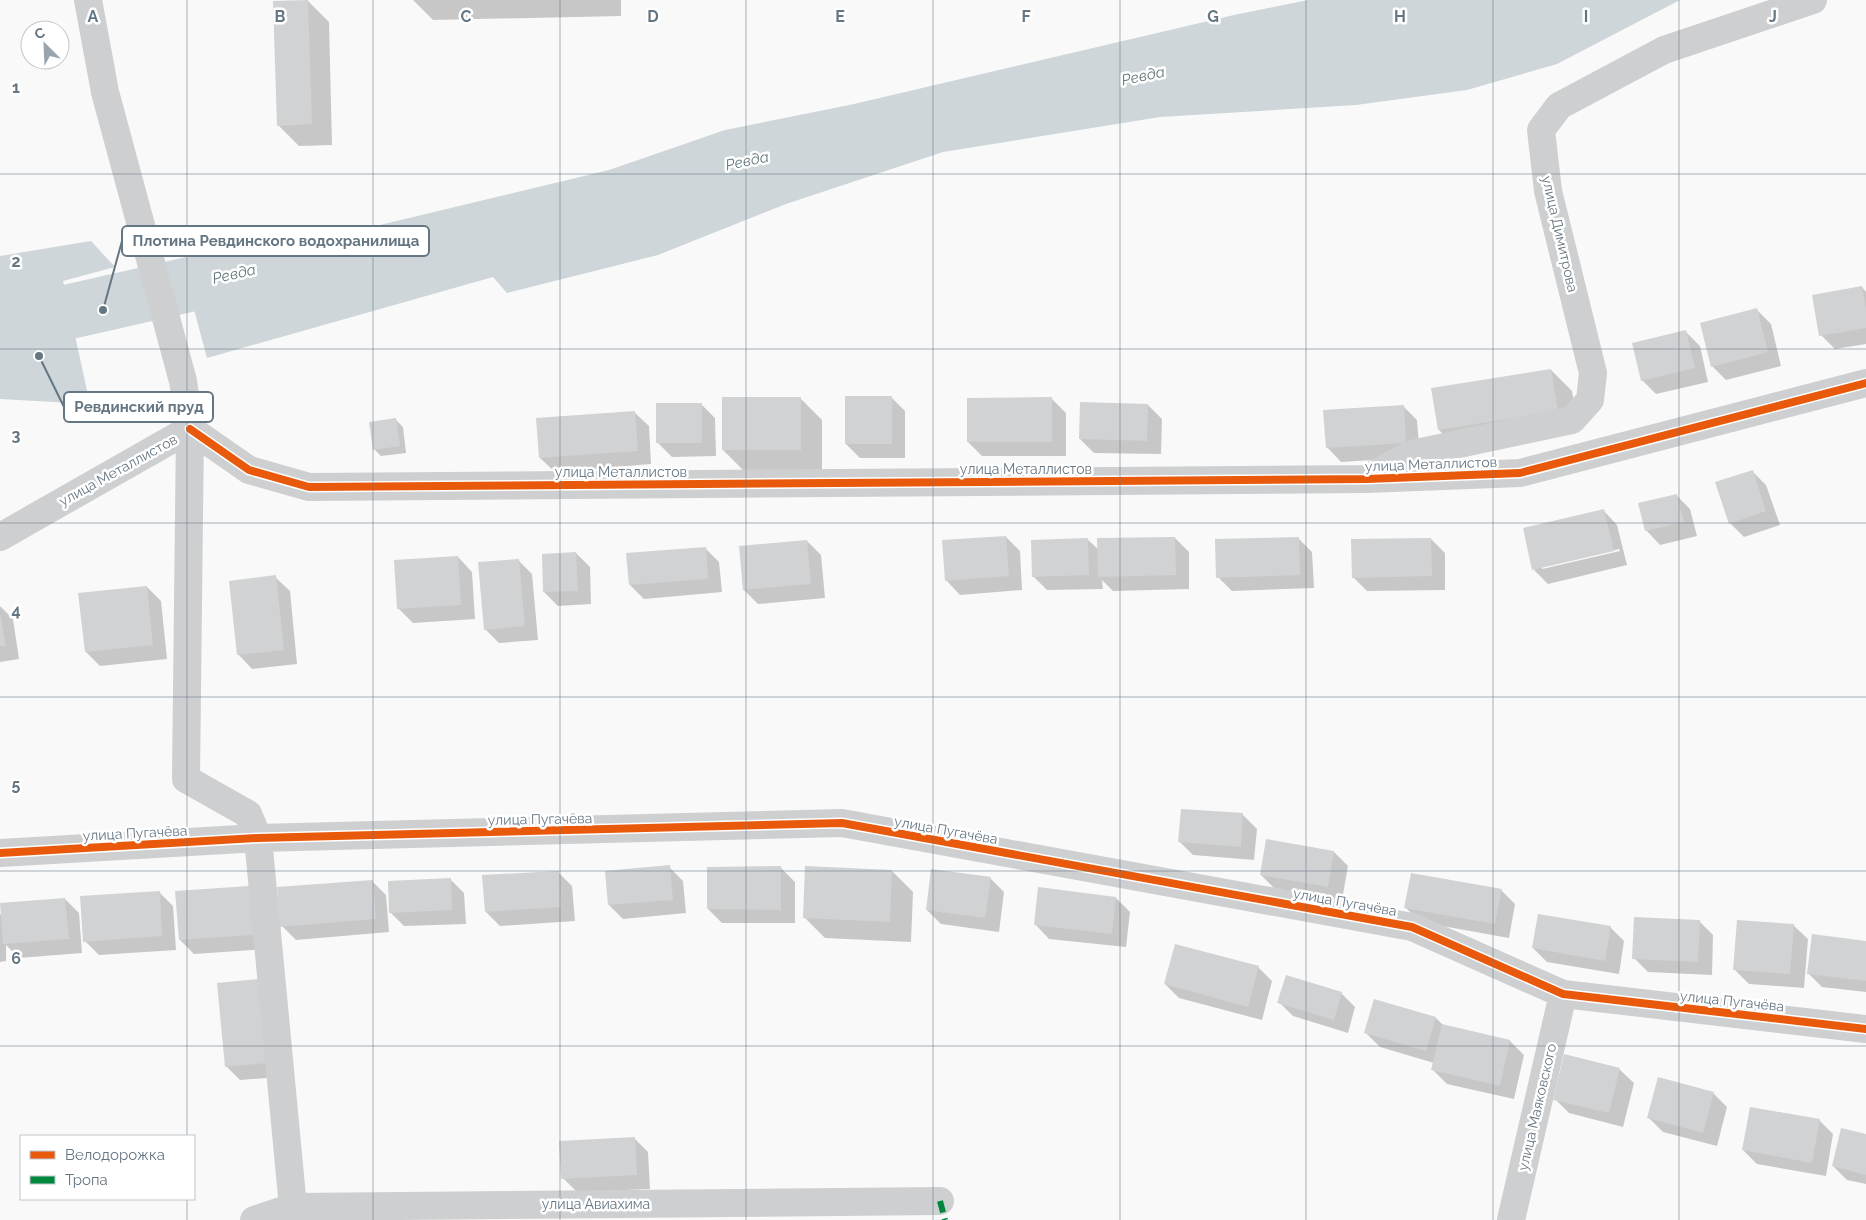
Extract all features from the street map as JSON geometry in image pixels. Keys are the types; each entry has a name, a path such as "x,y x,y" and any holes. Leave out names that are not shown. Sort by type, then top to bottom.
{"street":[{"path":"88,0 106,92 184,381 190,429 186,779 248,814 258,838 293,1207"},
{"name":"улица Димитрова","path":"1367,478 1412,454 1572,420 1590,400 1593,373 1548,192 1541,130 1559,106 1664,50 1813,0"},
{"name":"улица Металлистов","path":"0,536 190,429 249,470 308,487 1367,478 1520,473 1866,383"},
{"name":"улица Пугачёва","path":"0,853 258,838 842,823 1412,927 1563,994 1866,1029"},
{"name":"улица Маяковского","path":"1511,1220 1563,994"},
{"name":"улица Авиахима","path":"254,1220 293,1207 940,1202"}],"water":[{"path":"1308,0 1680,0 1557,64 1467,90 1356,105 1160,117 943,152 786,204 658,255 507,293 493,277 207,358 184,272 609,170 725,130 854,104 1234,15"},
{"path":"91,241 115,267 63,281 90,404 0,399 0,256"}],"building":[{"path":"308,0 312,124 277,126 273,1"},
{"path":"1862,286 1866,309 1866,328 1819,336 1812,295"},
{"path":"1757,308 1768,352 1711,367 1700,323"},
{"path":"1686,330 1695,368 1641,381 1632,343"},
{"path":"1551,369 1558,411 1438,430 1431,388"},
{"path":"845,396 892,396 892,444 845,444"},
{"path":"722,397 801,397 801,450 722,450"},
{"path":"1052,397 1052,442 967,442 967,398"},
{"path":"1080,402 1148,404 1147,441 1079,439"},
{"path":"656,403 702,403 702,443 656,443"},
{"path":"1404,405 1406,443 1326,448 1323,410"},
{"path":"635,411 638,451 539,458 536,418"},
{"path":"396,418 400,446 373,450 369,422"},
{"path":"1753,470 1766,511 1729,524 1715,482"},
{"path":"1677,494 1684,522 1645,531 1638,503"},
{"path":"1604,509 1614,551 1532,570 1523,528"},
{"path":"1006,536 1009,576 945,581 942,540"},
{"path":"1175,537 1176,575 1098,577 1097,538"},
{"path":"1299,537 1300,575 1216,578 1215,539"},
{"path":"1088,538 1089,575 1032,577 1031,540"},
{"path":"1431,538 1432,576 1352,578 1351,539"},
{"path":"807,540 811,584 743,590 739,546"},
{"path":"706,547 708,579 629,585 626,553"},
{"path":"576,552 578,591 543,592 542,554"},
{"path":"458,556 461,605 397,609 394,560"},
{"path":"519,559 525,626 484,630 478,562"},
{"path":"276,575 284,650 237,655 229,581"},
{"path":"147,586 153,645 85,652 78,593"},
{"path":"0,613 6,646 0,646"},
{"path":"1181,809 1243,813 1241,847 1178,842"},
{"path":"1266,839 1334,851 1328,887 1260,875"},
{"path":"670,865 673,900 608,905 605,871"},
{"path":"781,866 781,910 707,909 707,867"},
{"path":"805,866 892,870 890,922 803,918"},
{"path":"931,869 991,877 985,918 926,910"},
{"path":"559,871 561,907 485,912 482,875"},
{"path":"1411,873 1502,889 1495,924 1404,908"},
{"path":"451,878 452,910 389,913 388,881"},
{"path":"373,880 376,919 280,927 277,887"},
{"path":"249,886 253,935 179,940 175,891"},
{"path":"1038,887 1116,897 1112,934 1034,925"},
{"path":"160,891 162,936 83,942 80,896"},
{"path":"65,898 69,939 3,944 0,903"},
{"path":"1538,914 1611,926 1605,961 1532,948"},
{"path":"1634,917 1700,920 1698,962 1632,959"},
{"path":"1737,920 1794,924 1790,974 1733,970"},
{"path":"1812,934 1866,941 1866,981 1807,974"},
{"path":"1175,944 1259,966 1248,1007 1164,984"},
{"path":"1286,975 1342,992 1334,1020 1277,1003"},
{"path":"259,979 267,1063 225,1067 217,983"},
{"path":"1374,999 1436,1017 1426,1051 1364,1033"},
{"path":"1442,1024 1510,1040 1500,1086 1431,1070"},
{"path":"1564,1054 1620,1068 1609,1113 1553,1100"},
{"path":"1658,1077 1714,1092 1703,1133 1647,1118"},
{"path":"1750,1107 1820,1119 1812,1163 1742,1150"},
{"path":"1841,1128 1866,1134 1866,1175 1832,1166"},
{"path":"635,1137 637,1175 561,1179 559,1141"}],"waterway":[{"name":"Ревда","path":"0,315 68,312 262,268"}],"marked path":[{"path":"940,1201 945,1220"}],"cycle path":[{"path":"190,429 249,470 309,487 1367,479 1520,473 1866,383"},
{"path":"0,853 258,838 842,823 1412,927 1563,994 1866,1029"}],"place":[{"name":"Плотина Ревдинского водохранилища","path":"103,310"},
{"name":"Ревдинский пруд","path":"39,356"}]}
